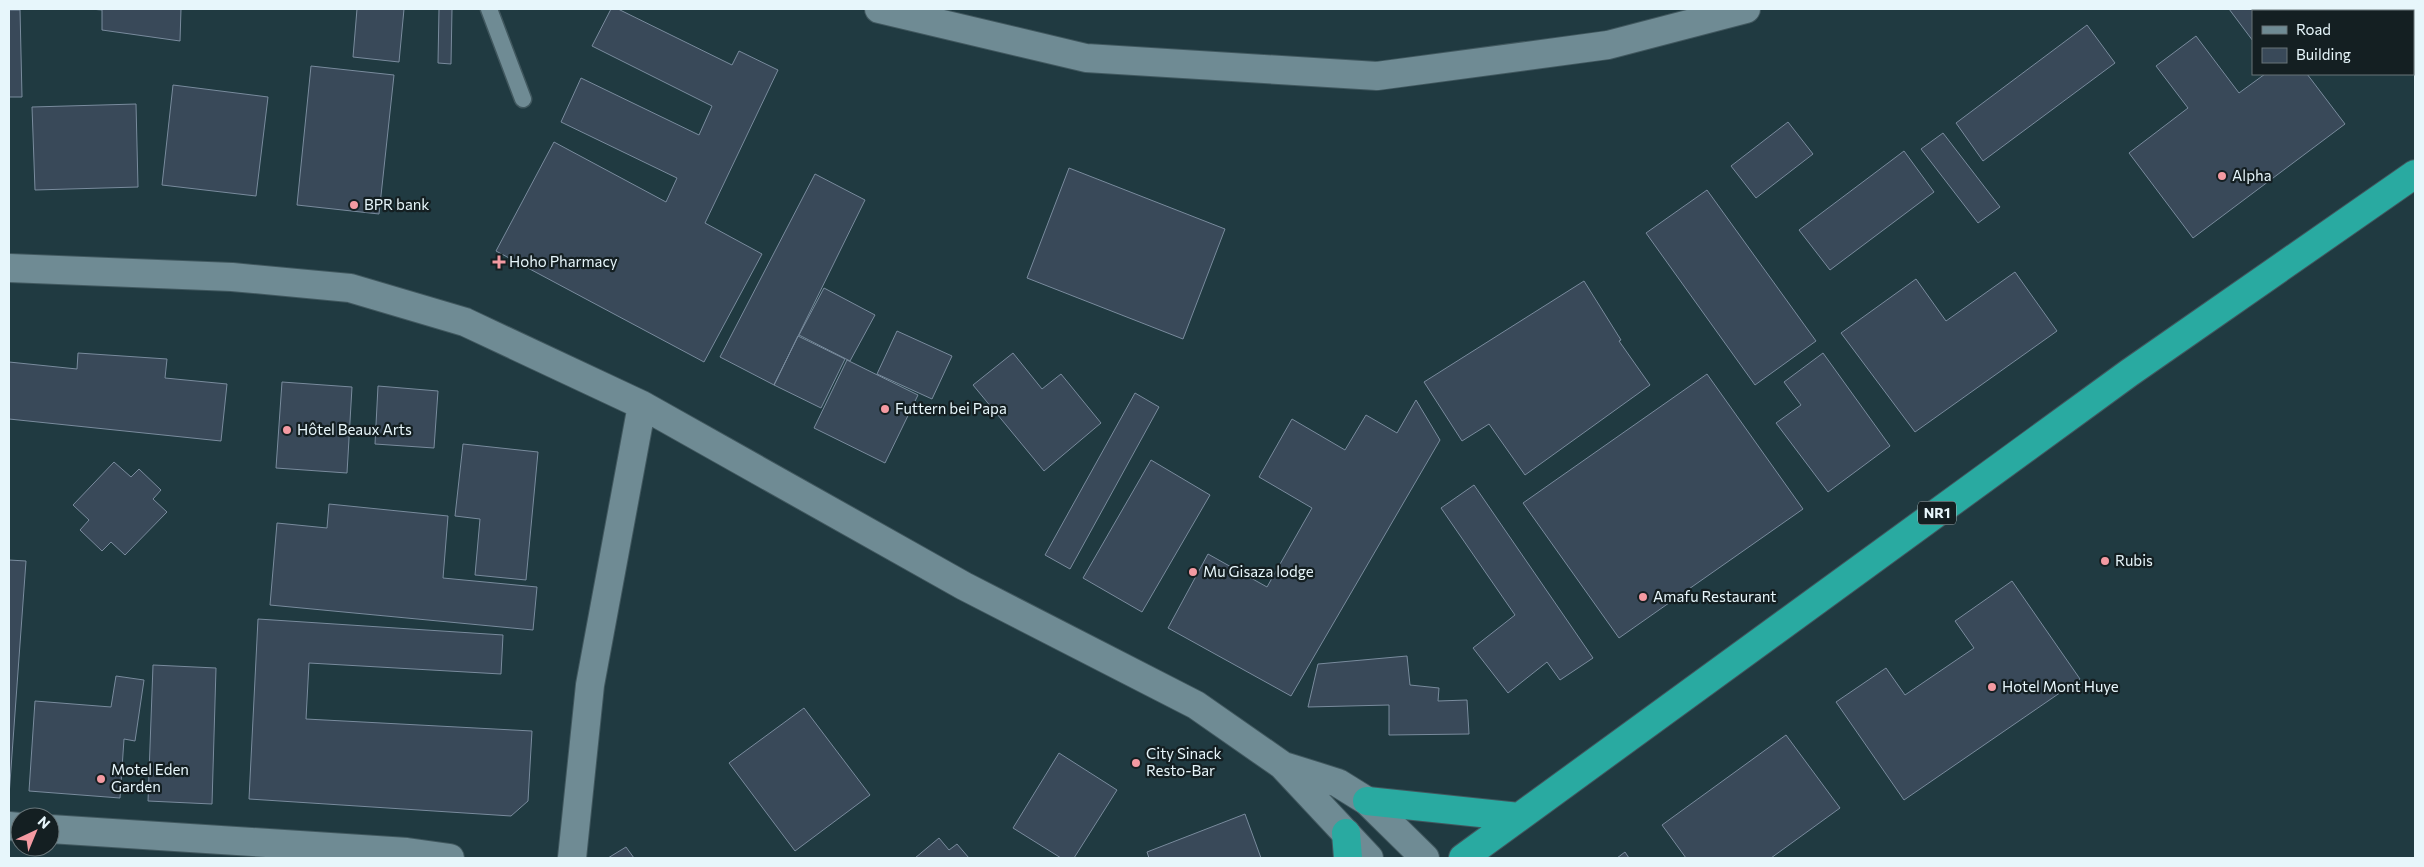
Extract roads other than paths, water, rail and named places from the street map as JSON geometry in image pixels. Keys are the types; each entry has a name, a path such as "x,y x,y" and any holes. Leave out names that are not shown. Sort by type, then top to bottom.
{"highway":[{"name":"NR1","path":"1463,858 2129,373 2415,174"},
{"path":"1367,801 1519,817"}],"street":[{"path":"879,9 1086,58 1376,76 1608,46 1746,9"},
{"path":"9,268 232,276 350,288 465,322 642,406 964,586 1196,705 1282,765 1347,846 1369,858"},
{"path":"572,858 590,685 642,406"},
{"path":"1282,765 1338,783 1367,801 1425,858"},
{"path":"60,830 407,852 450,858"}],"lane":[{"path":"489,9 523,99"}],"place":[{"name":"Alpha","path":"2222,176"},
{"name":"BPR bank","path":"354,205"},
{"name":"Hoho Pharmacy","path":"499,262"},
{"name":"Futtern bei Papa","path":"885,409"},
{"name":"Hôtel Beaux Arts","path":"287,430"},
{"name":"Rubis","path":"2105,561"},
{"name":"Mu Gisaza lodge","path":"1193,572"},
{"name":"Amafu Restaurant","path":"1643,597"},
{"name":"Hotel Mont Huye","path":"1992,687"},
{"name":"City Sinack Resto-Bar","path":"1136,763"},
{"name":"Motel Eden Garden","path":"101,779"}]}
